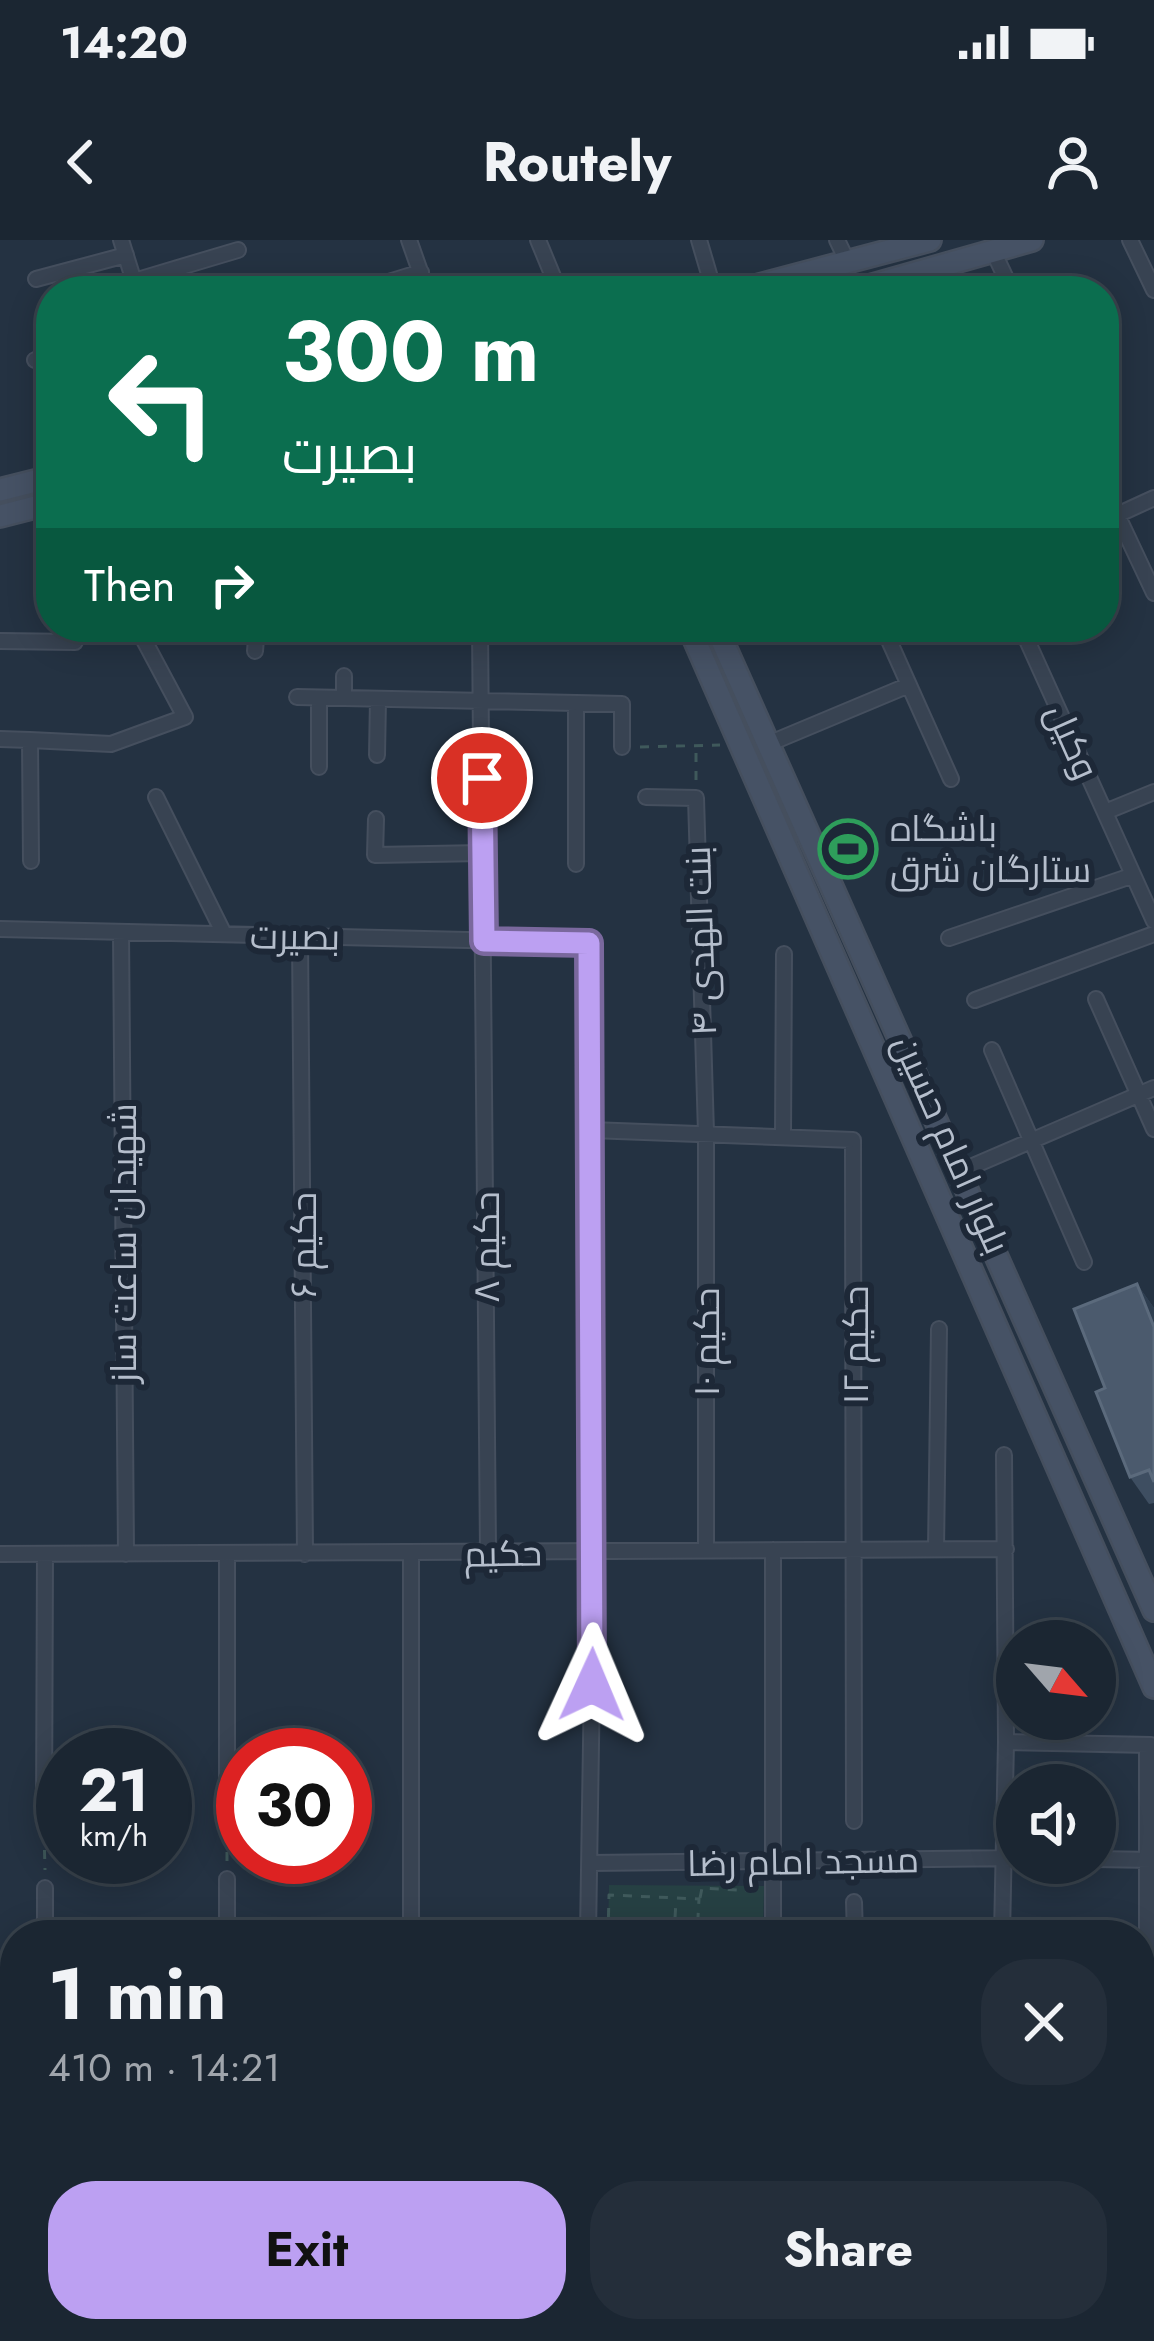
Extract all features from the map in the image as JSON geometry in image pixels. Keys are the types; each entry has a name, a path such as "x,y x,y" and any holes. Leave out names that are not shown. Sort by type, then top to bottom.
{"main road":[{"path":"796,276 930,240"},
{"path":"903,276 1032,240"},
{"path":"0,490 36,481"},
{"path":"0,516 36,507"},
{"name":"بلوار امام حسین","path":"695,642 1154,1687"},
{"name":"بلوار امام حسین","path":"723,642 1154,1610"},
{"path":"804,889 827,878"}],"street":[{"path":"409,240 422,276"},
{"path":"538,240 553,276"},
{"path":"699,240 710,276"},
{"path":"837,240 848,263"},
{"path":"1130,240 1154,290"},
{"path":"44,276 123,248"},
{"path":"164,276 238,250"},
{"path":"994,251 1005,276"},
{"path":"408,276 421,272"},
{"path":"1119,515 1154,498"},
{"path":"1119,517 1154,593"},
{"path":"0,641 36,641"},
{"path":"0,740 111,744 184,717 145,642"},
{"path":"255,642 255,650"},
{"name":"حکیم ۸","path":"480,642 488,1552"},
{"path":"890,642 951,779"},
{"name":"وکیل","path":"1028,642 1131,876 1152,913"},
{"path":"344,676 344,698"},
{"path":"768,744 909,685"},
{"path":"297,697 622,704 622,747"},
{"path":"319,767 320,698"},
{"path":"377,755 378,699"},
{"path":"576,703 576,864"},
{"path":"30,740 31,861"},
{"path":"1105,812 1154,792"},
{"path":"156,797 224,934"},
{"name":"بنت الهدی ۴","path":"646,797 695,799 706,1133"},
{"path":"376,818 375,855 483,853"},
{"path":"949,938 1131,876"},
{"name":"بصیرت","path":"0,929 589,943 591,1130"},
{"name":"شهیدان ساعت ساز","path":"121,932 126,1554"},
{"path":"975,1000 1154,934"},
{"name":"حکیم ۶","path":"300,936 305,1554"},
{"path":"588,1920 594,1552 591,1130 782,1137 784,954"},
{"path":"1096,999 1147,1092 1154,1129"},
{"path":"992,1050 1084,1262"},
{"path":"958,1172 1147,1092"},
{"name":"حکیم ۱۰","path":"706,1133 706,1551"},
{"name":"حکیم ۱۲","path":"782,1137 853,1140 854,1821"},
{"path":"936,1550 939,1329"},
{"path":"1004,1455 1007,1764"},
{"name":"حکیم","path":"0,1554 1006,1549"},
{"path":"773,1550 773,1920"},
{"path":"44,1728 45,1554"},
{"path":"227,1554 227,1728"},
{"path":"411,1554 411,1920"},
{"path":"1006,1742 1150,1745 1149,1920"},
{"name":"مسجد امام رضا","path":"590,1862 996,1858"},
{"path":"1116,1859 1152,1859"},
{"path":"226,1920 227,1884"},
{"path":"1003,1920 1007,1884"},
{"path":"45,1888 45,1920"},
{"path":"854,1902 855,1920"}],"path":[{"path":"622,747 740,745"},
{"path":"695,799 696,746"},
{"path":"45,1884 45,1888"},
{"path":"698,1920 702,1888 758,1888"},
{"path":"608,1920 609,1895 699,1899"},
{"path":"675,1920 676,1898"}],"green space":[{"path":"609,1885 764,1886 763,1920 608,1920"}],"building":[{"path":"1137,1284 1154,1327 1154,1482 1149,1470 1130,1477 1096,1392 1105,1388 1074,1309"}],"place":[{"name":"باشگاه ستارگان شرق","path":"848,849"}],"route":[{"path":"482,778 484,941 589,943 592,1685"}]}
